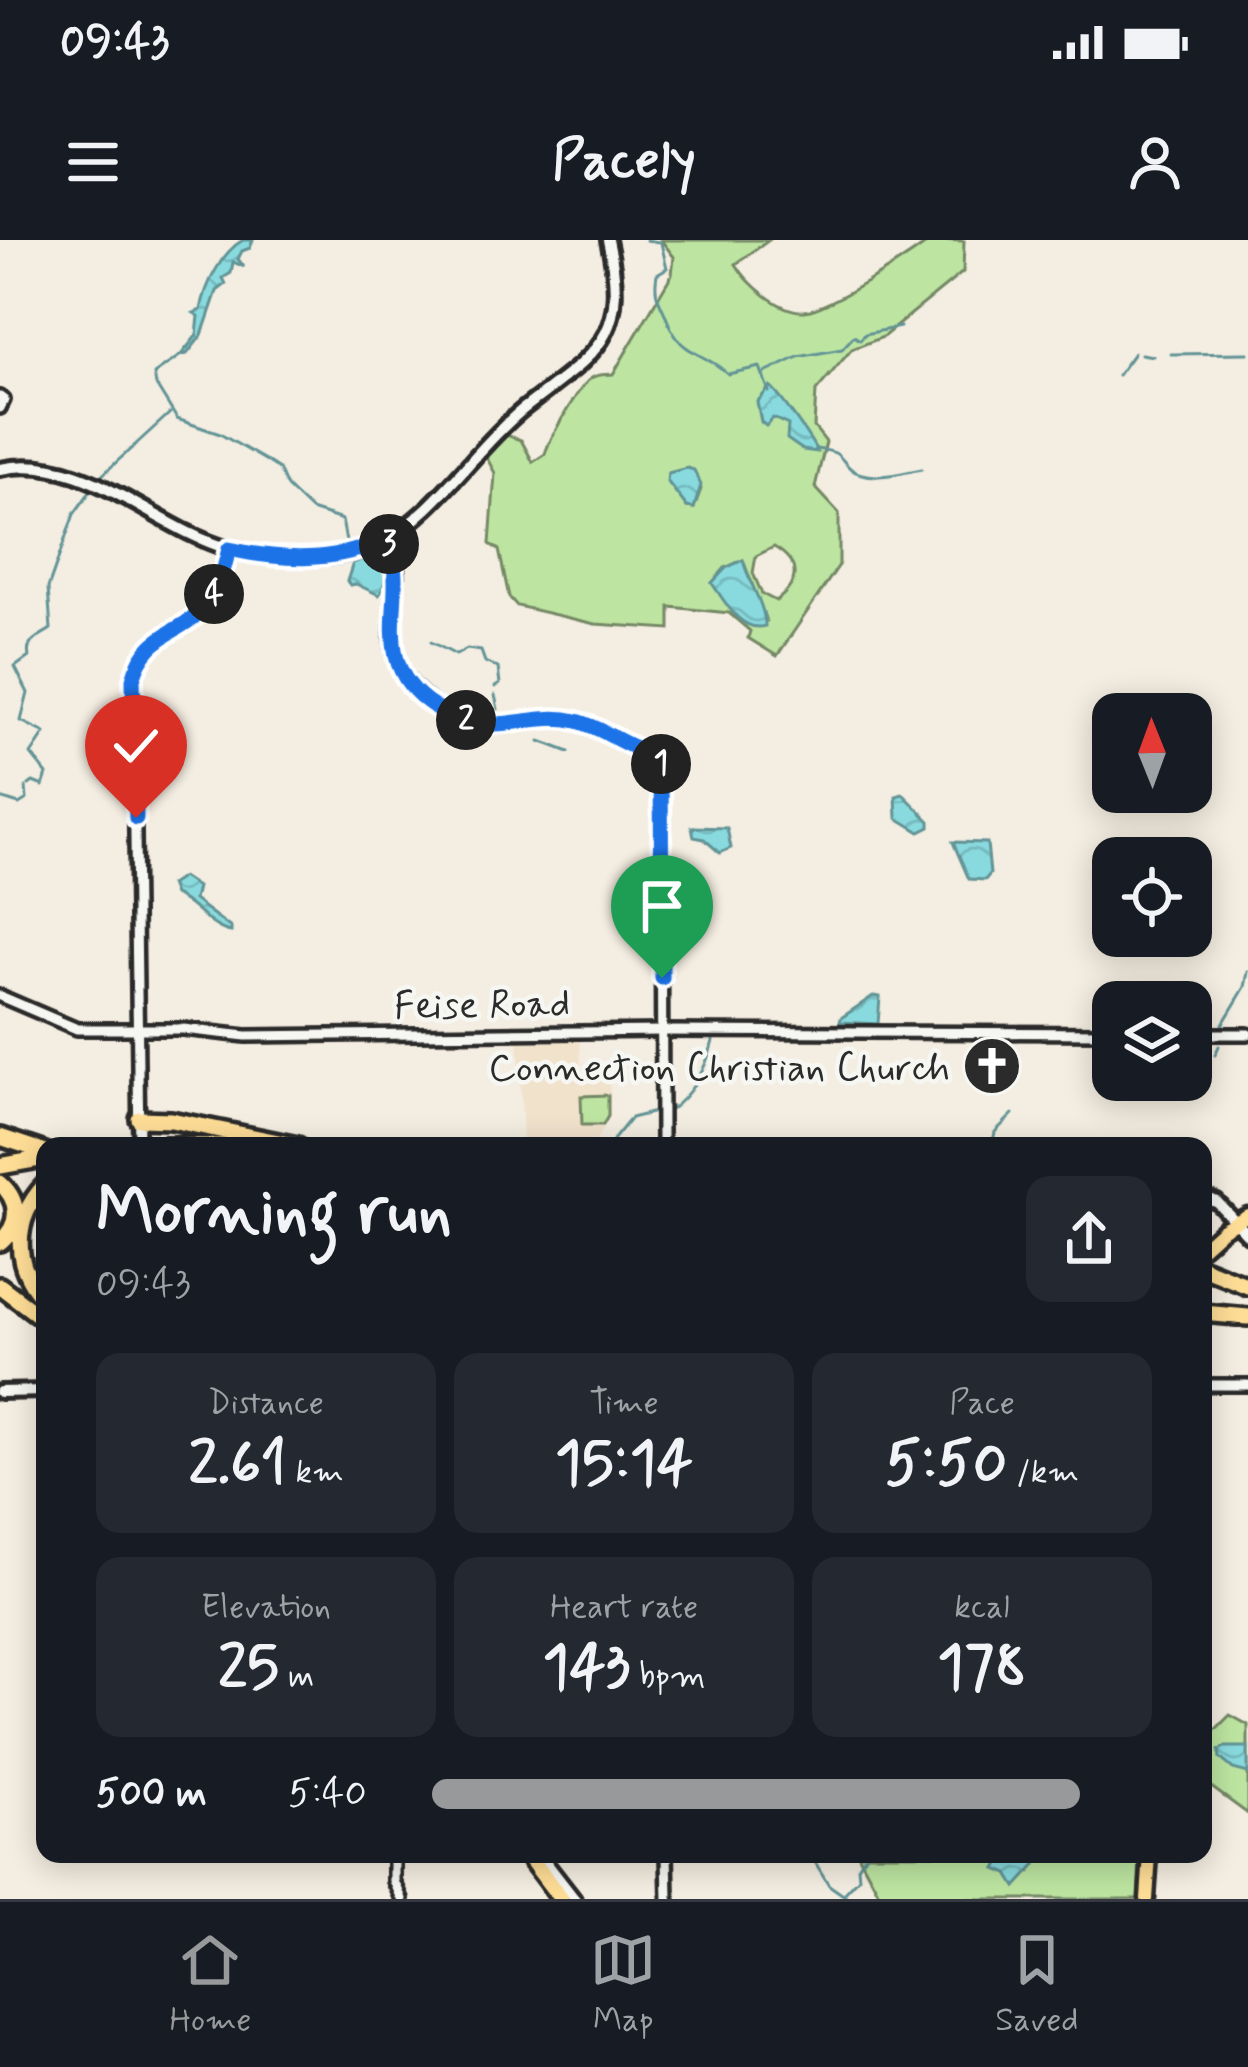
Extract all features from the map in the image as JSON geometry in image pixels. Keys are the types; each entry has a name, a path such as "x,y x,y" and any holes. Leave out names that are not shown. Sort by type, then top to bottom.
{"highway":[{"path":"139,1119 253,1137"},
{"path":"0,1138 36,1155"},
{"path":"0,1169 36,1161"},
{"path":"0,1183 13,1198 16,1213 11,1231 0,1242"},
{"path":"36,1198 26,1213 20,1241 24,1269 36,1289"},
{"path":"1212,1273 1248,1286"},
{"path":"0,1274 36,1298"},
{"path":"1212,1275 1248,1296"},
{"path":"0,1286 36,1314"},
{"path":"0,1304 36,1318"},
{"path":"1212,1314 1248,1317"},
{"path":"521,1863 549,1899"},
{"path":"534,1863 561,1899"}],"main road":[{"path":"0,467 33,465 66,471 229,549 275,557 355,553 386,539 417,514 502,427 599,348 612,321 617,295 608,240"},
{"path":"1212,1199 1242,1218 1248,1234"},
{"path":"1212,1240 1242,1218"},
{"path":"0,1392 36,1391"},
{"path":"1144,1899 1146,1863"}],"street":[{"path":"386,539 398,571 392,620 396,654 415,691 454,717 494,724 566,719 607,732 634,750 661,754 662,1137"},
{"path":"139,1137 133,679 152,643 200,612 214,596 229,549"},
{"name":"Feise Road","path":"0,996 77,1028 246,1036 1092,1033"},
{"path":"1212,1034 1248,1034"},
{"path":"1212,1385 1248,1385"},
{"path":"394,1863 394,1880 402,1899"},
{"path":"547,1863 575,1899"},
{"path":"667,1863 668,1899"}],"shaded area":[{"path":"580,1032 581,1068 609,1069 610,1117 598,1137 523,1137 518,1033"}],"green space":[{"path":"661,240 769,240 736,264 765,295 785,307 805,311 850,292 931,240 964,241 963,272 883,337 852,349 816,391 814,427 826,442 815,487 839,513 839,565 777,656 748,638 750,631 729,613 670,607 670,629 595,624 517,606 509,597 499,550 490,544 495,473 484,453 503,434 521,440 533,462 545,454 587,381 613,374 672,274 674,257","holes":["687,468 701,489 694,508 687,507 668,474","774,547 793,566 790,587 776,601 762,594 753,573 756,556","743,560 766,621 747,624 729,607 712,583 725,568"]},
{"path":"608,1095 603,1125 582,1125 581,1096"},
{"path":"1230,1715 1248,1725 1248,1814 1212,1788 1212,1733"},
{"path":"863,1863 1140,1863 1138,1899 882,1899"}],"water":[{"path":"243,240 253,240 238,259 244,267 233,262 202,335 181,355 197,335 199,316 194,313 201,310 216,270"},
{"path":"770,387 817,452 803,450 787,439 788,425 773,418 766,426 761,422 757,402"},
{"path":"694,470 701,485 694,508 687,507 667,481 668,473"},
{"path":"380,556 384,571 379,595 347,581 353,563"},
{"path":"743,560 765,626 741,620 712,583 726,568"},
{"path":"903,794 930,821 930,827 920,832 897,818 896,796"},
{"path":"692,827 727,828 731,848 720,853 694,837"},
{"path":"953,842 987,843 990,874 985,880 969,879"},
{"path":"182,877 197,887 194,900 231,932 174,895 170,885"},
{"path":"873,996 880,997 878,1024 840,1022 841,1018"},
{"path":"1248,1747 1248,1773 1220,1758 1219,1750"},
{"path":"999,1863 1036,1863 1016,1887 1008,1874 996,1869"}],"waterway":[{"path":"646,240 659,242"},
{"path":"661,243 667,268 657,274 657,293 679,340 728,374 760,367 769,392"},
{"path":"765,373 798,357 842,349 854,336 860,340 865,334 900,327"},
{"path":"1118,375 1134,353"},
{"path":"1171,354 1248,353"},
{"path":"1141,354 1153,356"},
{"path":"181,355 154,374 177,419 220,434 279,469 287,487 311,510 342,520 347,547"},
{"path":"98,479 170,413"},
{"path":"816,449 835,453 864,475 922,469"},
{"path":"29,785 43,786 47,774 31,754 45,733 21,721 28,693 15,667 29,657 31,643 51,629 48,588 74,514 92,489"},
{"path":"431,642 456,655 467,649 481,651 485,662 498,668 500,684 495,687"},
{"path":"495,695 498,709"},
{"path":"540,741 569,752"},
{"path":"0,798 19,804 27,799 26,787"},
{"path":"1221,1027 1245,987 1248,972"},
{"path":"669,1111 697,1080 713,1041"},
{"path":"1215,1055 1219,1046"},
{"path":"615,1137 631,1118 655,1112"},
{"path":"994,1137 1013,1114"},
{"path":"816,1863 829,1885 849,1899"},
{"path":"844,1894 859,1878 860,1863"}],"place":[{"name":"Connection Christian Church","path":"992,1066"}],"route":[{"path":"136,818 133,679 137,667 152,643 208,604 218,588 229,549 275,557 327,558 355,553 386,539 398,571 392,620 396,654 415,691 434,706 454,717 494,724 531,718 574,720 607,732 634,750 661,754 662,978"}]}
